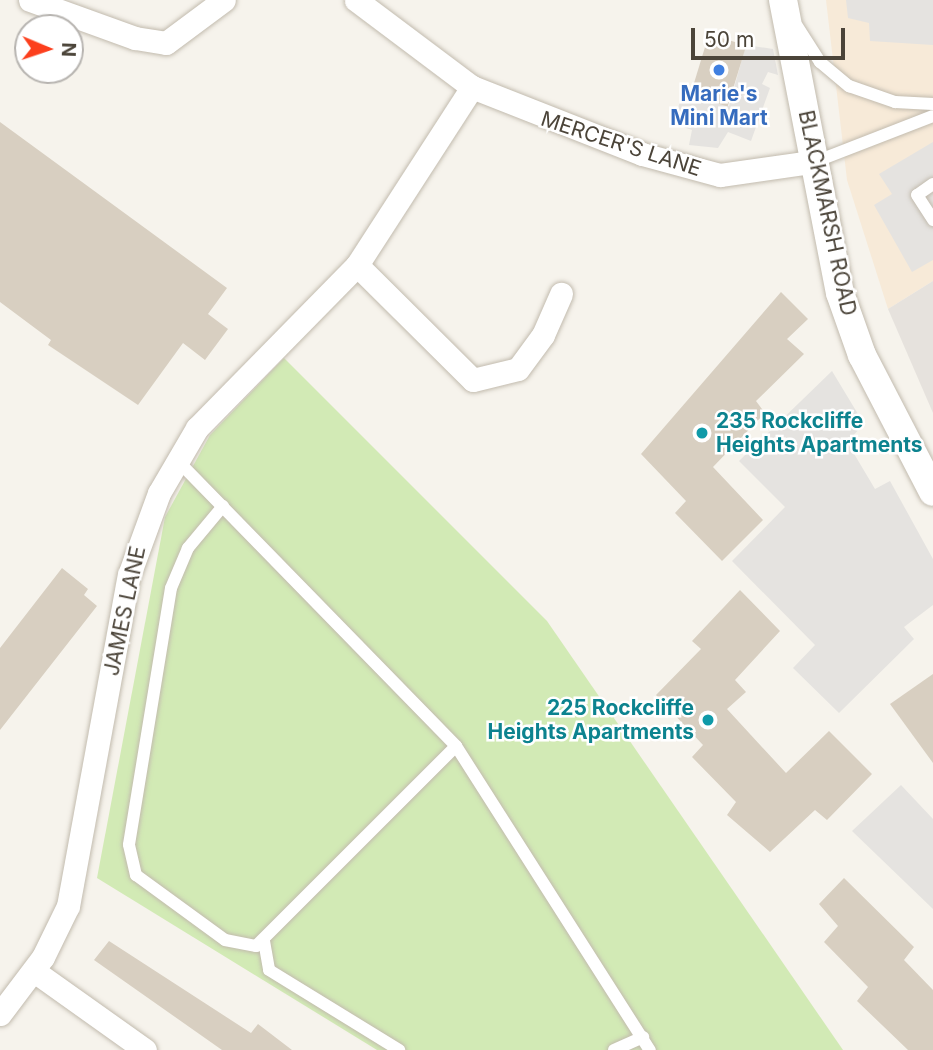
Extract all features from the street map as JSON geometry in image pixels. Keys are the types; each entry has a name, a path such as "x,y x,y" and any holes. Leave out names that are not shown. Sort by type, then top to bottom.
{"street":[{"path":"30,0 135,38 166,43 224,0"},
{"name":"MERCER'S LANE","path":"356,0 472,87 520,111 694,170 720,175 817,161"},
{"name":"BLACKMARSH ROAD","path":"784,3 844,306 862,355 933,492"},
{"name":"JAMES LANE","path":"0,1014 34,971 68,906 129,575 142,529 176,459 270,349 357,265 472,87"},
{"path":"357,265 473,380 518,369 543,335 561,294"},
{"path":"34,971 145,1050"}],"lane":[{"path":"784,3 820,62 849,86 895,102 933,104"},
{"path":"817,161 933,116"},
{"path":"933,184 917,195 933,220"},
{"path":"176,459 456,746 650,1050"},
{"path":"223,506 188,548 171,588 130,861 147,886 225,940 246,947 264,941 456,746"},
{"path":"264,941 270,970 399,1050"},
{"path":"614,1050 643,1037"}],"shaded area":[{"path":"826,0 933,0 933,281 888,309 847,180"},
{"path":"846,0 933,0 933,45 870,41 869,23 848,18"},
{"path":"746,45 773,49 778,75 768,72 762,84 770,88 751,141 728,132 718,148 689,145 692,130 674,124 682,93 729,106"},
{"path":"933,142 933,260 912,272 874,205 892,194 879,174"},
{"path":"933,281 933,413 888,309"},
{"path":"832,371 864,424 847,442 875,489 890,481 933,559 933,605 904,627 914,639 839,713 793,668 815,645 732,561 785,507 739,461"},
{"path":"901,785 933,819 933,909 852,831"}],"green space":[{"path":"284,358 547,621 843,1050 377,1050 97,878 165,517 210,435"}],"building":[{"name":"Marie's Mini Mart","path":"709,34 746,45 728,107 690,95"},
{"path":"0,122 227,288 208,314 228,329 205,360 183,343 138,405 48,345 51,340 0,302"},
{"name":"235 Rockcliffe Heights Apartments","path":"781,292 808,319 787,339 804,354 756,401 765,413 713,467 763,520 722,561 675,513 686,501 641,454"},
{"path":"62,568 88,589 84,595 97,606 0,730 0,648"},
{"name":"225 Rockcliffe Heights Apartments","path":"740,590 780,631 735,680 746,692 727,709 786,773 829,731 872,774 827,820 815,810 770,852 727,815 736,802 692,757 703,745 656,695 701,649 692,641"},
{"path":"933,674 933,763 890,704"},
{"path":"844,878 914,947 904,960 933,990 933,1050 908,1050 857,1001 868,987 824,942 838,926 819,904"},
{"path":"109,941 251,1033 258,1024 292,1050 222,1050 94,960"}],"place":[{"name":"Marie's Mini Mart","path":"719,70"},
{"name":"235 Rockcliffe Heights Apartments","path":"702,433"},
{"name":"225 Rockcliffe Heights Apartments","path":"708,720"}]}
